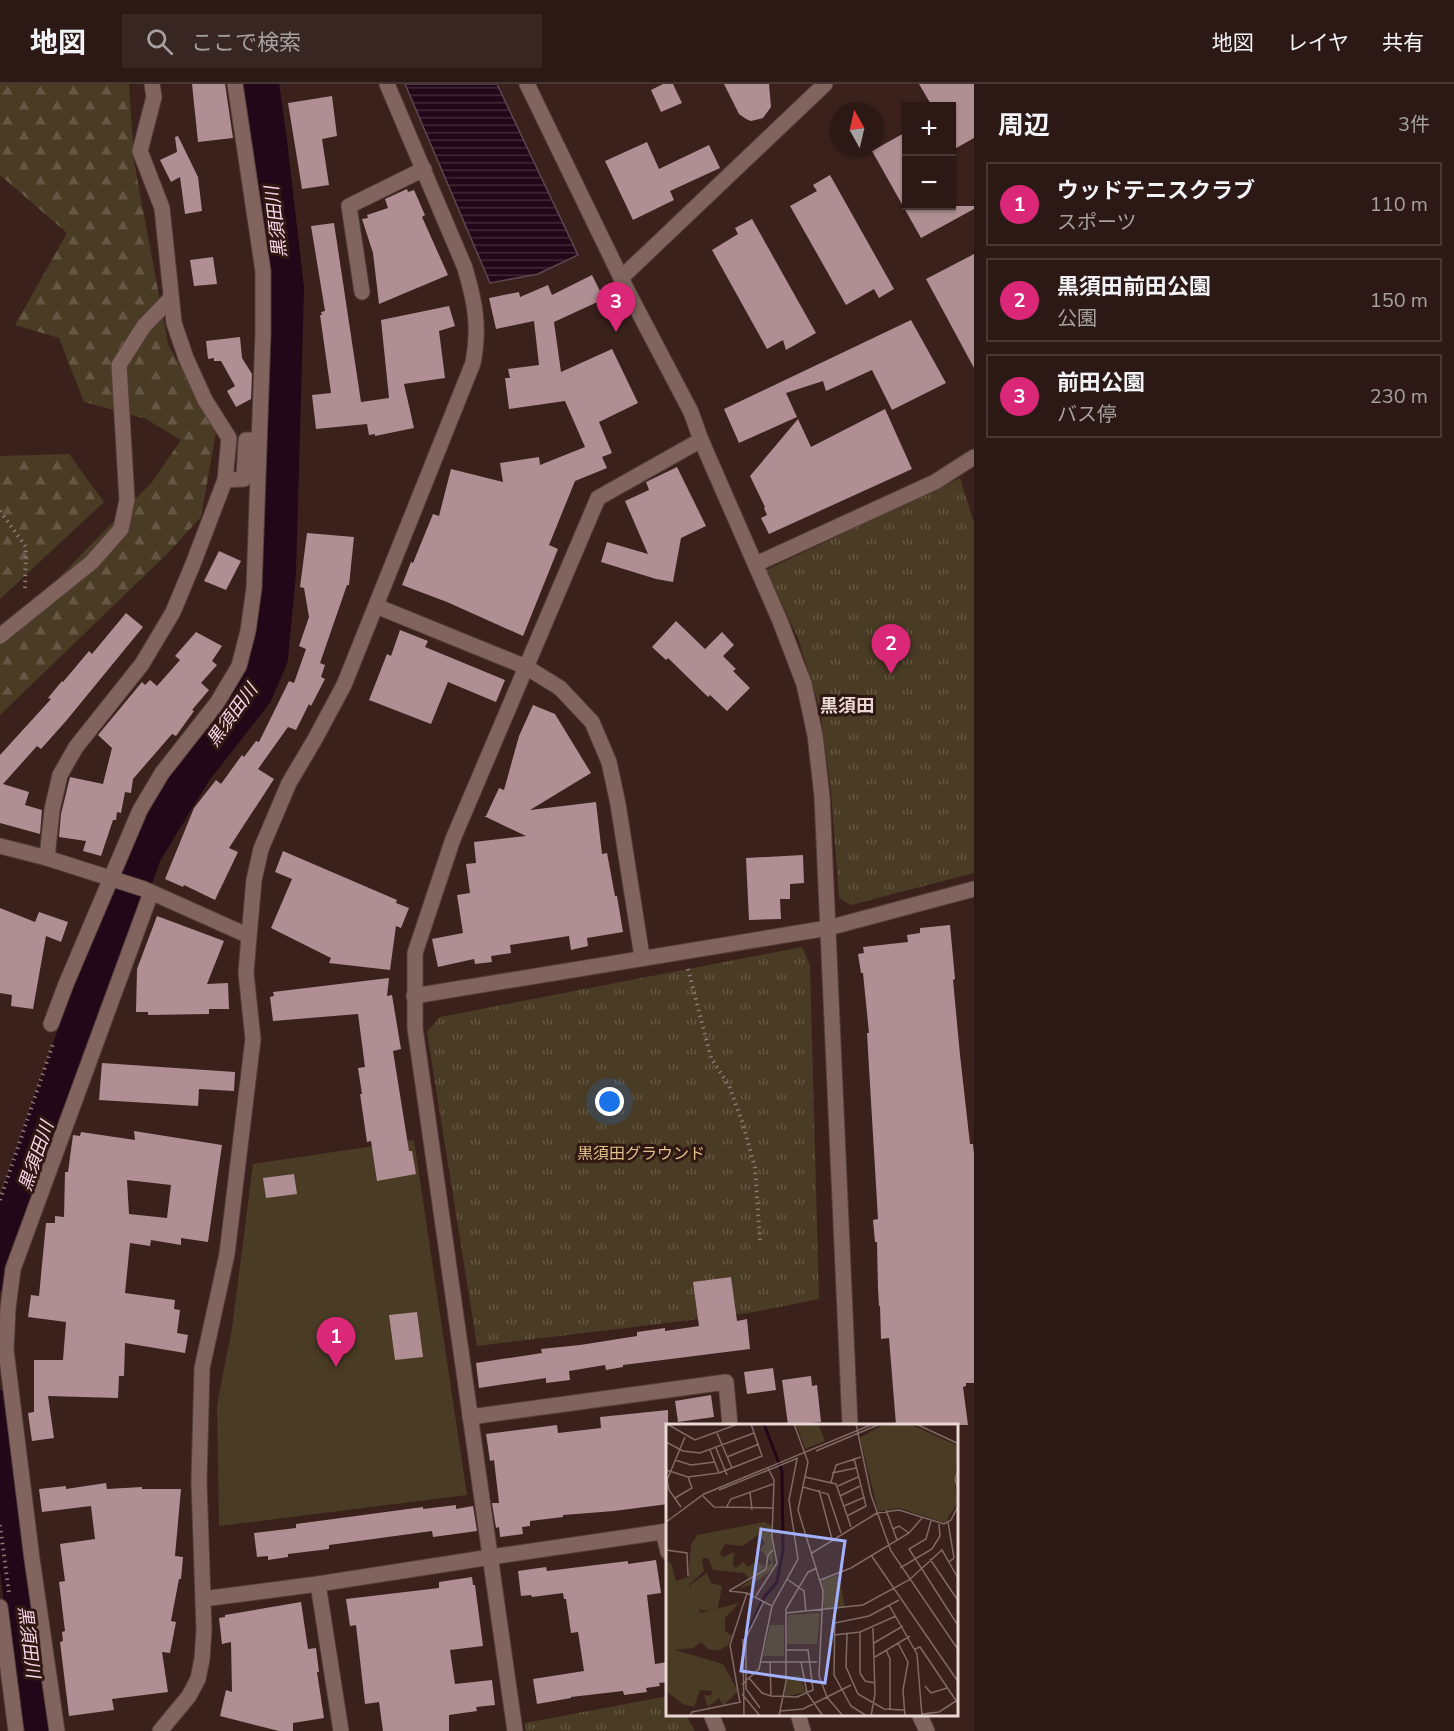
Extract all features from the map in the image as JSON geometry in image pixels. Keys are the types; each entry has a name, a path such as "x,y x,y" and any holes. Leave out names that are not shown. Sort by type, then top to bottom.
{"street":[{"path":"47,858 52,810 60,775 76,747 142,664 173,612 225,480 229,438 205,400 186,358 174,323 162,208 140,151 154,97 152,84"},
{"path":"51,1024 140,810 162,773 217,703 239,666 249,631 254,588 263,271 235,84"},
{"path":"160,1731 189,1696 198,1679 202,1659 203,1599 199,1481 202,1368 227,1254 253,1039 246,973 254,880 261,849 289,783 344,685 473,363 477,341 473,301 465,268 387,84"},
{"path":"526,84 621,278 691,412 780,621 804,684 815,735 822,796 850,1424"},
{"path":"621,278 825,84"},
{"path":"362,292 349,206 424,169"},
{"path":"0,636 92,562 121,529 127,501 119,365 144,326 171,298"},
{"path":"225,480 244,479 246,440 258,440"},
{"path":"515,1731 415,1028 415,953 453,839 598,498 701,440"},
{"path":"756,564 935,482 974,457"},
{"path":"376,606 526,668 560,688 592,722 609,762 618,804 642,957"},
{"path":"0,846 47,858 148,891 249,936"},
{"path":"414,996 828,928 974,889"},
{"path":"57,1731 32,1560 6,1350 8,1308 13,1269 148,891"},
{"path":"470,1418 726,1382 730,1424"},
{"path":"203,1599 665,1532"},
{"path":"318,1584 341,1731"},
{"path":"0,1607 16,1731"},
{"path":"712,1716 718,1731"},
{"path":"799,1716 803,1731"},
{"path":"920,1716 927,1731"}],"path":[{"path":"0,511 26,547 26,589 20,621"},
{"path":"684,952 711,1058 729,1086 743,1124 755,1168 760,1241"},
{"path":"0,1200 58,1028 51,1024"}],"green space":[{"path":"0,84 129,84 134,161 168,344 216,432 201,517 168,553 0,715 0,638 152,482 181,440 146,419 84,402 59,338 15,325 67,233 0,175"},
{"path":"69,454 104,502 0,599 0,456"},
{"path":"960,478 974,523 974,873 851,905 839,898 831,791 820,709 798,638 766,570"},
{"name":"黒須田グラウンド","path":"802,947 810,965 819,1299 749,1313 477,1346 427,1032 440,1017"},
{"path":"414,1140 467,1495 219,1526 217,1405 232,1328 253,1164"},
{"path":"666,1696 666,1716 687,1716 695,1731 526,1731 525,1723"}],"shaded area":[{"path":"405,84 497,84 578,255 538,274 490,283"}],"building":[{"path":"192,84 225,84 233,138 198,142"},
{"path":"663,84 673,84 682,103 661,112 651,90"},
{"path":"724,84 769,84 771,107 763,118 751,121 746,119 739,114"},
{"path":"919,84 974,84 974,138 956,148 956,102 930,102"},
{"path":"332,96 337,136 322,139 329,185 302,189 288,103"},
{"path":"902,134 902,204 875,156 884,156 884,144"},
{"path":"178,136 198,177 202,211 185,214 180,177 171,182 160,160 177,152 175,137"},
{"path":"647,142 659,169 709,145 720,168 670,191 674,200 633,220 605,161"},
{"path":"830,175 894,289 879,298 874,289 846,305 790,206 817,191 813,185"},
{"path":"407,189 408,192 414,190 425,215 422,217 448,275 379,304 373,253 362,219 388,208 385,199"},
{"path":"956,206 974,206 974,209 921,238 905,210 956,210"},
{"path":"752,219 816,333 786,350 783,340 767,349 712,250 738,234 735,228"},
{"path":"334,223 361,402 389,398 381,320 449,306 455,326 439,331 445,378 404,384 414,428 375,436 375,434 369,435 367,424 316,429 312,395 331,393 320,315 325,311 311,226"},
{"path":"974,254 974,368 926,279"},
{"path":"213,257 217,284 194,286 190,260"},
{"path":"592,275 604,299 554,322 561,372 612,349 638,403 599,422 612,453 602,457 607,468 575,481 549,545 558,549 523,636 447,602 402,585 433,514 439,516 451,469 503,482 500,463 539,457 540,465 585,447 565,401 509,409 505,378 510,378 508,369 539,365 534,321 496,329 489,298 519,292 520,297 548,285 552,295"},
{"path":"911,320 946,383 892,410 872,370 826,391 823,381 786,393 797,417 739,443 724,409"},
{"path":"240,337 242,358 252,374 251,399 236,407 227,391 235,386 221,361 214,361 214,358 208,359 206,341"},
{"path":"885,409 912,469 769,534 761,518 767,515 765,507 750,476 798,419 811,447"},
{"path":"677,467 706,526 681,538 673,582 601,562 607,542 648,554 625,501 649,490 646,482"},
{"path":"307,533 354,537 349,585 347,585 320,663 325,665 321,677 325,679 296,730 288,727 258,769 274,779 229,848 238,852 215,900 184,885 183,887 165,879 194,808 216,780 221,784 242,755 244,757 256,741 259,742 289,681 294,683 306,649 299,646 309,617 304,588 300,587"},
{"path":"219,551 241,561 226,590 204,581"},
{"path":"126,613 143,627 66,721 41,749 37,746 3,784 29,792 25,805 42,810 40,834 0,823 0,755 51,699 48,698 62,681 89,651 92,654"},
{"path":"676,621 705,649 722,632 734,645 723,656 736,669 733,671 750,688 727,711 710,695 708,697 668,658 666,660 652,647"},
{"path":"400,630 428,641 425,647 505,680 496,702 448,682 431,724 369,700 387,654 391,656"},
{"path":"196,632 222,646 212,661 217,665 201,683 209,690 192,710 194,711 176,736 172,734 133,779 131,793 125,792 121,813 117,812 116,820 113,820 101,856 83,851 86,841 59,837 61,814 70,777 103,784 112,748 98,735 142,682 145,685 150,680 157,686 180,660 175,656"},
{"path":"533,705 555,714 591,773 530,810 596,802 602,854 607,853 623,932 587,938 588,946 571,950 569,936 510,945 511,953 491,956 492,962 475,964 474,959 438,967 432,939 463,933 457,895 470,893 466,864 476,863 474,842 526,836 484,816 499,788 504,790 519,736"},
{"path":"283,851 397,900 396,903 409,908 401,928 396,926 390,970 329,963 331,958 271,928 292,879 275,872"},
{"path":"803,855 804,883 790,884 790,899 780,899 781,919 749,920 746,858"},
{"path":"0,908 35,922 39,912 68,922 61,942 46,936 33,1009 11,1006 12,995 0,993"},
{"path":"157,916 224,941 207,984 228,983 229,1009 209,1009 209,1014 148,1015 148,1012 136,1012 137,969"},
{"path":"950,925 960,1055 970,1144 973,1144 974,1154 974,1383 966,1383 963,1387 968,1425 896,1424 889,1338 881,1339 877,1242 875,1242 873,1220 878,1219 867,1033 869,1033 863,973 861,973 858,954 864,953 863,947 908,942 907,935 920,933 920,928"},
{"path":"389,978 387,996 392,995 401,1049 393,1051 409,1151 412,1151 416,1174 377,1181 371,1141 367,1142 360,1094 362,1094 358,1068 365,1067 358,1014 273,1021 270,997 274,996 273,992"},
{"path":"102,1063 235,1072 234,1091 199,1089 198,1106 99,1100"},
{"path":"134,1131 222,1145 208,1242 181,1238 181,1245 151,1240 150,1246 130,1243 125,1293 175,1300 174,1309 180,1310 177,1333 188,1335 185,1353 125,1343 124,1376 119,1376 118,1398 48,1396 54,1438 32,1441 28,1413 34,1412 34,1360 63,1360 66,1322 28,1317 31,1295 39,1296 46,1223 55,1223 55,1216 64,1217 65,1172 68,1172 73,1135 80,1136 81,1132 135,1140","holes":["127,1180 171,1185 167,1218 129,1214"]},
{"path":"294,1174 297,1194 266,1198 263,1178"},
{"path":"731,1277 737,1321 747,1319 750,1349 623,1365 623,1367 606,1370 605,1365 569,1371 570,1380 546,1383 546,1378 479,1388 476,1363 542,1353 541,1349 637,1336 637,1332 699,1326 693,1282"},
{"path":"417,1312 423,1357 395,1360 389,1315"},
{"path":"773,1368 776,1390 747,1394 744,1372"},
{"path":"811,1376 812,1386 817,1385 821,1422 788,1424 782,1380"},
{"path":"711,1395 714,1417 678,1422 675,1401"},
{"path":"668,1410 666,1504 563,1515 563,1517 530,1521 530,1526 522,1527 523,1534 500,1537 499,1527 496,1528 492,1503 499,1503 494,1460 490,1461 486,1434 557,1425 558,1433 601,1428 600,1417"},
{"path":"106,1483 107,1489 142,1487 142,1489 181,1489 175,1556 183,1557 181,1579 179,1579 171,1621 176,1622 170,1653 162,1652 168,1692 112,1699 114,1710 69,1716 60,1642 63,1641 62,1632 65,1631 59,1582 65,1581 60,1544 95,1539 91,1506 42,1512 39,1489 66,1486 66,1489"},
{"path":"456,1505 456,1509 473,1506 477,1531 433,1537 432,1531 329,1545 329,1549 288,1554 288,1557 268,1560 268,1556 257,1557 254,1533 296,1528 296,1524 423,1507 423,1509"},
{"path":"656,1560 661,1593 647,1595 655,1664 666,1662 666,1682 659,1683 660,1686 646,1688 647,1692 624,1695 623,1691 571,1697 537,1704 533,1679 584,1671 578,1632 571,1633 563,1593 521,1596 518,1571 546,1567 547,1571 628,1561 628,1564"},
{"path":"472,1577 483,1646 450,1650 455,1684 492,1680 495,1705 476,1707 477,1711 449,1715 449,1731 383,1731 379,1702 365,1704 356,1625 350,1626 346,1599 439,1588 439,1582"},
{"path":"301,1602 308,1649 316,1648 324,1718 293,1723 293,1731 279,1731 220,1716 226,1690 232,1692 231,1642 222,1644 219,1618"}],"waterway":[{"name":"黒須田川","path":"0,1271 11,1226 142,852 192,770 253,692 268,657 276,573 284,289 259,84"},
{"name":"黒須田川","path":"0,1410 40,1731"}],"place":[{"name":"前田公園","path":"616,332"},
{"name":"黒須田前田公園","path":"891,674"},
{"name":"ウッドテニスクラブ","path":"336,1367"}],"district":[{"name":"黒須田","path":"847,706"}]}
